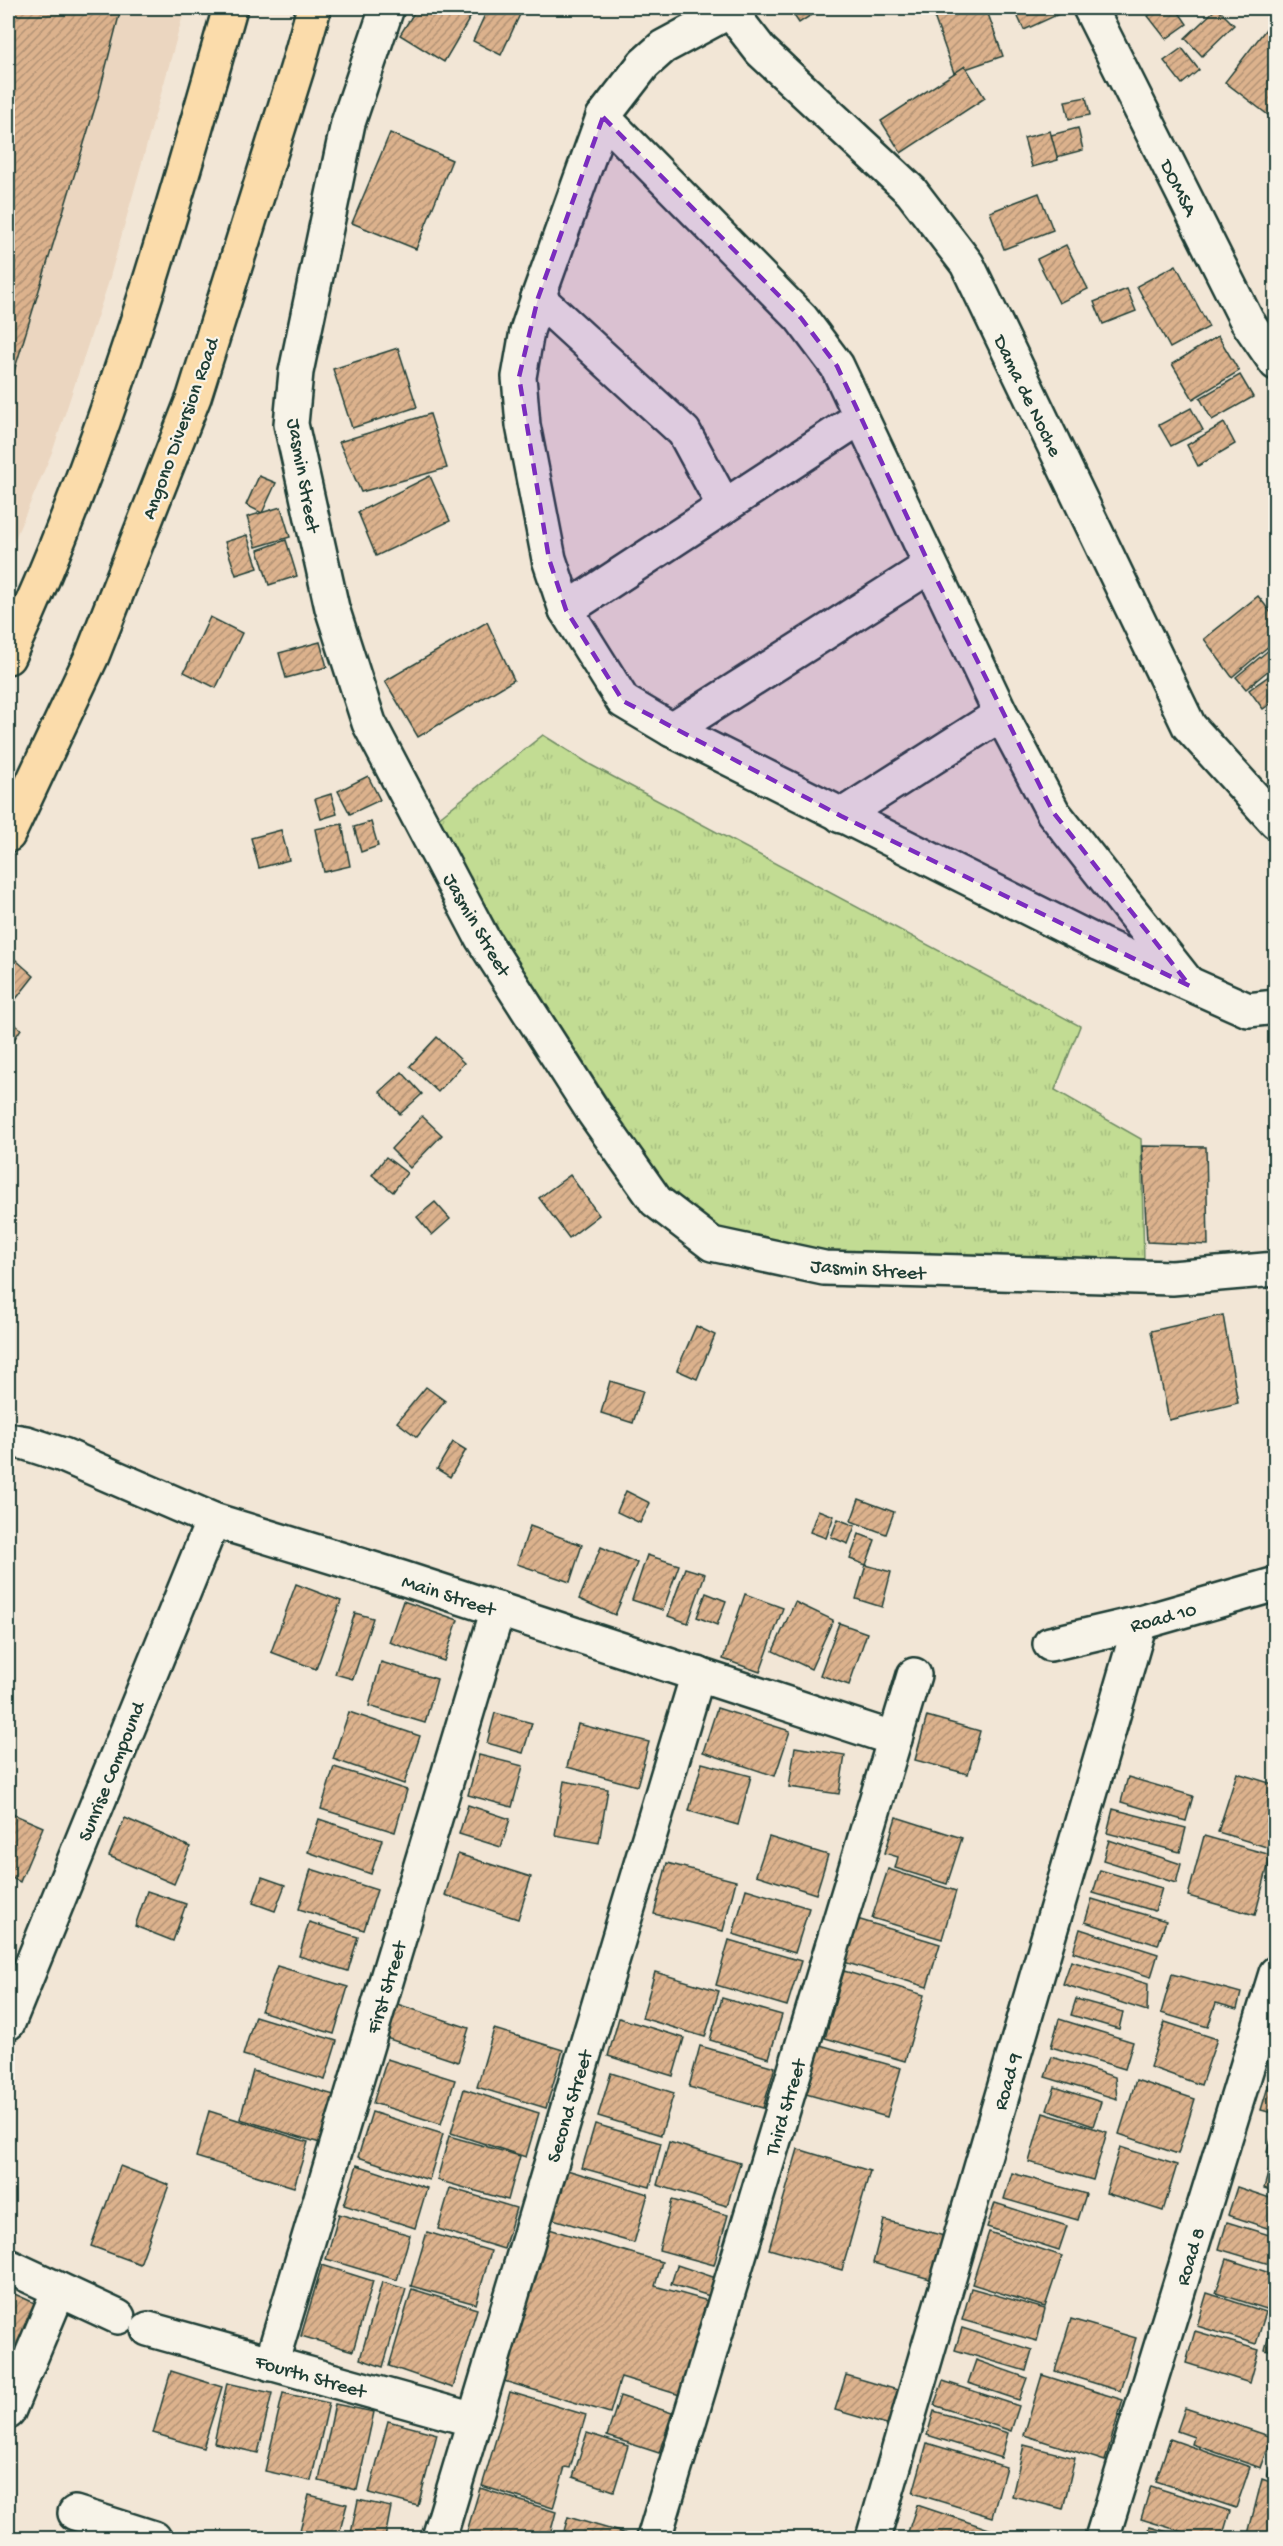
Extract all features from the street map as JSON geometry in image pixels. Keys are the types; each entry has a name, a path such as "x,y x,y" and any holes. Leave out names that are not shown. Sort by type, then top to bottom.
{"main road":[{"path":"8,657 36,596 89,463 122,369 146,296 230,8"},
{"name":"Angono Diversion Road","path":"8,835 92,656 194,397 314,8"}],"street":[{"name":"Jasmin Street","path":"387,8 348,123 296,372 291,424 332,608 369,723 482,938 594,1113 656,1201 712,1244 824,1268 1172,1278 1275,1269"},
{"name":"DOMSA","path":"1090,8 1247,321 1275,363"},
{"path":"730,9 663,46 644,64 603,117 527,331 519,376 523,425 549,559 566,610 622,701 672,730 841,816 1190,986 1248,1010 1275,1007"},
{"name":"Dama de Noche","path":"730,9 761,51 911,191 966,264 1189,726 1275,822"},
{"path":"603,117 801,318 837,366 1001,714 1053,812 1190,986"},
{"path":"538,298 684,432 724,506"},
{"path":"566,610 861,417"},
{"path":"672,730 930,566"},
{"path":"841,816 1001,714"},
{"name":"Main Street","path":"8,1440 26,1443 63,1455 213,1520 498,1609 895,1739"},
{"name":"Sunrise Compound","path":"8,2023 213,1520"},
{"name":"Road 10","path":"1050,1644 1140,1623 1275,1584"},
{"name":"First Street","path":"271,2364 498,1609"},
{"name":"Road 9","path":"873,2538 1140,1623"},
{"name":"Second Street","path":"439,2538 698,1674"},
{"name":"Third Street","path":"654,2538 914,1675"},
{"name":"Road 8","path":"1102,2538 1275,1973"},
{"path":"8,2266 118,2317"},
{"path":"8,2412 59,2290"},
{"name":"Fourth Street","path":"148,2329 474,2420"},
{"path":"75,2513 154,2538"}],"highlighted area":[{"path":"603,117 801,318 837,366 930,566 1053,812 1190,986 841,816 623,701 566,610 549,559 519,377 538,298"}],"shaded area":[{"path":"8,8 185,8 108,284 53,450 8,555"}],"green space":[{"path":"543,735 591,765 1080,1026 1055,1090 1141,1139 1144,1261 822,1253 719,1232 666,1190 504,939 437,819"}],"building":[{"path":"8,8 121,8 98,98 8,391"},
{"path":"417,8 469,8 474,11 444,62 400,35"},
{"path":"488,8 523,8 501,55 473,41"},
{"path":"789,8 822,8 799,23"},
{"path":"931,8 986,8 1003,56 954,73"},
{"path":"1014,8 1056,8 1059,14 1024,30"},
{"path":"1160,8 1176,8 1187,24 1166,39 1148,16"},
{"path":"1217,8 1234,25 1202,56 1185,38"},
{"path":"1276,16 1276,121 1225,82"},
{"path":"1182,48 1199,70 1182,84 1164,61"},
{"path":"965,66 985,98 901,153 881,121"},
{"path":"1086,97 1090,115 1069,119 1065,101"},
{"path":"1078,128 1083,150 1056,157 1051,135"},
{"path":"1050,131 1058,160 1032,167 1024,138"},
{"path":"390,133 452,160 416,249 352,223"},
{"path":"1039,193 1053,230 1004,249 990,212"},
{"path":"1066,245 1088,289 1059,303 1037,259"},
{"path":"1176,265 1209,327 1170,348 1137,286"},
{"path":"1127,289 1136,311 1103,324 1094,302"},
{"path":"1218,336 1239,371 1193,399 1172,364"},
{"path":"398,348 417,407 352,428 333,369"},
{"path":"1240,375 1253,397 1212,420 1200,398"},
{"path":"1191,408 1203,430 1171,446 1159,425"},
{"path":"430,414 447,468 361,492 339,442"},
{"path":"1224,423 1235,444 1198,466 1187,445"},
{"path":"259,476 276,483 262,513 246,505"},
{"path":"430,476 450,521 376,556 358,512"},
{"path":"281,507 290,537 256,547 247,517"},
{"path":"247,535 258,568 236,575 225,542"},
{"path":"286,540 297,576 269,585 258,550"},
{"path":"1258,596 1276,619 1276,640 1232,677 1204,639"},
{"path":"210,617 242,633 216,688 184,672"},
{"path":"487,622 514,680 418,737 385,681"},
{"path":"320,642 327,667 286,678 279,653"},
{"path":"1276,644 1276,664 1246,689 1236,677"},
{"path":"1276,671 1276,700 1263,709 1249,690"},
{"path":"368,776 380,800 350,814 338,791"},
{"path":"331,794 337,814 321,819 315,799"},
{"path":"371,822 378,846 361,852 354,827"},
{"path":"342,824 350,866 324,872 315,829"},
{"path":"281,830 289,860 259,868 251,838"},
{"path":"8,953 34,976 8,1009"},
{"path":"8,1020 21,1029 8,1049"},
{"path":"437,1037 464,1063 438,1092 410,1066"},
{"path":"402,1072 422,1094 400,1114 380,1092"},
{"path":"422,1116 442,1135 410,1168 391,1149"},
{"path":"1142,1146 1206,1147 1208,1245 1147,1242"},
{"path":"386,1157 407,1173 393,1192 372,1175"},
{"path":"570,1175 599,1215 569,1238 539,1198"},
{"path":"435,1202 450,1219 432,1235 417,1217"},
{"path":"1223,1315 1238,1403 1169,1420 1151,1331"},
{"path":"696,1326 715,1335 697,1379 677,1370"},
{"path":"610,1381 643,1391 633,1423 601,1413"},
{"path":"426,1387 445,1401 417,1437 397,1422"},
{"path":"453,1442 466,1450 450,1477 437,1469"},
{"path":"626,1491 650,1503 640,1523 617,1512"},
{"path":"859,1499 894,1512 886,1534 851,1521"},
{"path":"818,1510 834,1516 826,1538 810,1532"},
{"path":"838,1519 855,1526 848,1544 831,1537"},
{"path":"530,1526 582,1545 570,1582 517,1564"},
{"path":"859,1534 875,1540 866,1565 850,1559"},
{"path":"601,1547 637,1563 615,1615 579,1599"},
{"path":"647,1555 679,1565 663,1610 632,1600"},
{"path":"866,1565 891,1572 882,1607 856,1599"},
{"path":"685,1568 705,1574 688,1623 668,1616"},
{"path":"296,1584 341,1601 316,1669 271,1652"},
{"path":"706,1593 726,1601 717,1625 697,1617"},
{"path":"745,1594 783,1608 760,1672 723,1659"},
{"path":"403,1601 458,1620 444,1661 389,1642"},
{"path":"795,1602 833,1620 811,1669 773,1651"},
{"path":"355,1613 373,1618 353,1679 335,1674"},
{"path":"839,1623 867,1633 849,1685 820,1675"},
{"path":"381,1662 437,1679 425,1723 369,1706"},
{"path":"717,1708 790,1731 775,1776 703,1752"},
{"path":"349,1712 420,1736 404,1784 333,1759"},
{"path":"495,1713 532,1723 523,1753 487,1743"},
{"path":"927,1716 980,1731 968,1774 915,1760"},
{"path":"578,1724 649,1742 637,1786 567,1767"},
{"path":"795,1747 845,1755 839,1794 789,1787"},
{"path":"479,1755 523,1766 512,1807 468,1795"},
{"path":"702,1763 751,1776 738,1825 689,1811"},
{"path":"334,1767 407,1790 395,1832 321,1809"},
{"path":"1237,1773 1276,1785 1276,1850 1218,1832"},
{"path":"1128,1777 1193,1796 1186,1821 1121,1802"},
{"path":"564,1781 608,1789 599,1843 555,1835"},
{"path":"468,1805 510,1819 501,1847 459,1834"},
{"path":"1113,1809 1186,1828 1180,1852 1107,1833"},
{"path":"8,1812 43,1827 20,1882 8,1876"},
{"path":"896,1817 962,1838 947,1884 895,1868 898,1857 885,1853"},
{"path":"125,1818 190,1847 174,1884 109,1856"},
{"path":"319,1819 382,1840 371,1874 308,1852"},
{"path":"1204,1836 1271,1855 1255,1915 1188,1896"},
{"path":"769,1837 828,1855 816,1894 756,1875"},
{"path":"1109,1840 1181,1864 1176,1883 1103,1860"},
{"path":"458,1854 531,1877 518,1919 445,1895"},
{"path":"667,1863 736,1881 723,1931 654,1914"},
{"path":"311,1869 377,1890 364,1930 299,1909"},
{"path":"888,1869 956,1891 942,1939 872,1918"},
{"path":"1100,1870 1162,1888 1155,1911 1093,1893"},
{"path":"262,1877 285,1885 275,1911 253,1903"},
{"path":"746,1889 809,1908 795,1953 733,1934"},
{"path":"147,1891 186,1904 173,1941 135,1926"},
{"path":"1092,1899 1166,1921 1158,1945 1085,1922"},
{"path":"857,1919 940,1944 927,1987 844,1962"},
{"path":"309,1922 358,1937 348,1971 299,1956"},
{"path":"1080,1929 1158,1954 1151,1977 1073,1952"},
{"path":"729,1940 801,1961 787,2006 716,1985"},
{"path":"1071,1961 1148,1984 1147,2011 1063,1984"},
{"path":"277,1966 348,1987 334,2034 261,2011"},
{"path":"844,1971 924,1995 905,2061 825,2038"},
{"path":"655,1972 719,1991 705,2037 642,2018"},
{"path":"1172,1974 1241,1993 1237,2009 1216,2003 1208,2027 1161,2013"},
{"path":"722,1998 782,2015 769,2058 710,2040"},
{"path":"1076,1999 1123,2012 1119,2029 1071,2015"},
{"path":"394,2003 469,2028 458,2062 383,2037"},
{"path":"255,2016 337,2041 325,2080 243,2055"},
{"path":"619,2018 684,2038 673,2076 608,2056"},
{"path":"1059,2019 1133,2042 1125,2069 1051,2047"},
{"path":"1165,2022 1217,2039 1201,2085 1150,2067"},
{"path":"494,2029 563,2050 546,2108 477,2087"},
{"path":"820,2045 901,2068 887,2117 806,2094"},
{"path":"700,2046 775,2067 763,2108 689,2087"},
{"path":"1276,2056 1276,2079 1269,2077"},
{"path":"1052,2057 1115,2077 1117,2099 1045,2077"},
{"path":"387,2059 455,2080 441,2124 373,2103"},
{"path":"253,2071 344,2098 330,2146 240,2119"},
{"path":"611,2073 674,2093 661,2135 598,2116"},
{"path":"1136,2080 1195,2099 1178,2154 1119,2134"},
{"path":"1270,2080 1276,2081 1276,2114 1261,2110"},
{"path":"1055,2087 1101,2102 1093,2126 1047,2110"},
{"path":"464,2089 539,2113 526,2157 451,2133"},
{"path":"209,2111 308,2142 294,2187 196,2157"},
{"path":"372,2112 443,2134 429,2180 358,2157"},
{"path":"1043,2113 1107,2132 1093,2180 1029,2162"},
{"path":"595,2124 661,2143 650,2187 582,2168"},
{"path":"1276,2124 1276,2155 1267,2152"},
{"path":"449,2136 520,2156 508,2200 437,2180"},
{"path":"669,2142 740,2163 727,2206 657,2185"},
{"path":"1120,2147 1177,2165 1163,2211 1106,2193"},
{"path":"798,2149 870,2171 842,2270 769,2249"},
{"path":"1272,2159 1276,2159 1276,2192 1264,2188"},
{"path":"357,2165 427,2188 415,2228 344,2205"},
{"path":"120,2166 169,2185 140,2264 91,2246"},
{"path":"567,2170 648,2194 634,2243 553,2219"},
{"path":"1012,2173 1086,2194 1078,2220 1004,2199"},
{"path":"1237,2187 1276,2200 1276,2231 1228,2215"},
{"path":"450,2188 516,2208 504,2249 438,2229"},
{"path":"672,2200 728,2215 714,2265 659,2250"},
{"path":"995,2203 1067,2226 1059,2250 987,2227"},
{"path":"339,2214 410,2235 397,2280 326,2259"},
{"path":"884,2220 952,2238 941,2282 873,2263"},
{"path":"1227,2222 1276,2237 1276,2266 1219,2249"},
{"path":"549,2229 662,2262 655,2286 708,2301 680,2395 621,2377 610,2413 504,2381"},
{"path":"427,2232 491,2251 476,2304 411,2286"},
{"path":"989,2232 1062,2256 1045,2307 972,2284"},
{"path":"1227,2259 1276,2275 1276,2312 1216,2293"},
{"path":"322,2265 373,2281 353,2351 301,2336"},
{"path":"677,2265 719,2279 713,2297 671,2284"},
{"path":"382,2282 406,2289 383,2367 360,2359"},
{"path":"971,2288 1045,2309 1037,2341 962,2320"},
{"path":"412,2289 477,2309 453,2388 389,2366"},
{"path":"8,2291 39,2305 8,2379"},
{"path":"1207,2293 1266,2312 1256,2344 1197,2326"},
{"path":"1071,2319 1136,2338 1120,2391 1055,2371"},
{"path":"1273,2319 1276,2320 1276,2353 1265,2350"},
{"path":"962,2328 1032,2350 1026,2371 955,2350"},
{"path":"1195,2331 1259,2350 1250,2383 1186,2363"},
{"path":"976,2360 1027,2378 1019,2400 968,2383"},
{"path":"171,2371 222,2387 203,2448 153,2433"},
{"path":"846,2375 901,2391 890,2426 835,2410"},
{"path":"1042,2375 1123,2400 1105,2461 1024,2435"},
{"path":"943,2381 1019,2406 1011,2431 934,2405"},
{"path":"227,2383 272,2393 258,2453 214,2443"},
{"path":"510,2392 586,2415 570,2468 565,2467 553,2508 482,2486"},
{"path":"283,2393 329,2403 311,2481 265,2471"},
{"path":"620,2396 672,2413 659,2453 607,2436"},
{"path":"335,2404 374,2412 357,2490 319,2481"},
{"path":"1185,2408 1272,2437 1261,2468 1192,2444 1194,2437 1177,2431"},
{"path":"934,2411 1008,2433 1001,2458 927,2435"},
{"path":"388,2421 437,2434 418,2506 369,2493"},
{"path":"587,2433 628,2446 614,2491 573,2477"},
{"path":"1170,2439 1250,2467 1236,2508 1156,2481"},
{"path":"927,2443 1006,2467 992,2517 913,2493"},
{"path":"1024,2445 1075,2458 1063,2509 1012,2496"},
{"path":"1276,2451 1276,2479 1267,2477"},
{"path":"1262,2479 1276,2484 1276,2538 1247,2538"},
{"path":"1151,2486 1230,2511 1222,2538 1203,2538 1141,2519"},
{"path":"480,2488 556,2512 549,2538 465,2538"},
{"path":"309,2495 347,2504 338,2538 298,2538"},
{"path":"358,2500 391,2507 385,2538 350,2538"},
{"path":"917,2505 992,2530 989,2538 906,2538"},
{"path":"568,2517 630,2535 629,2538 562,2538"},
{"path":"1150,2527 1189,2538 1147,2538"}]}
